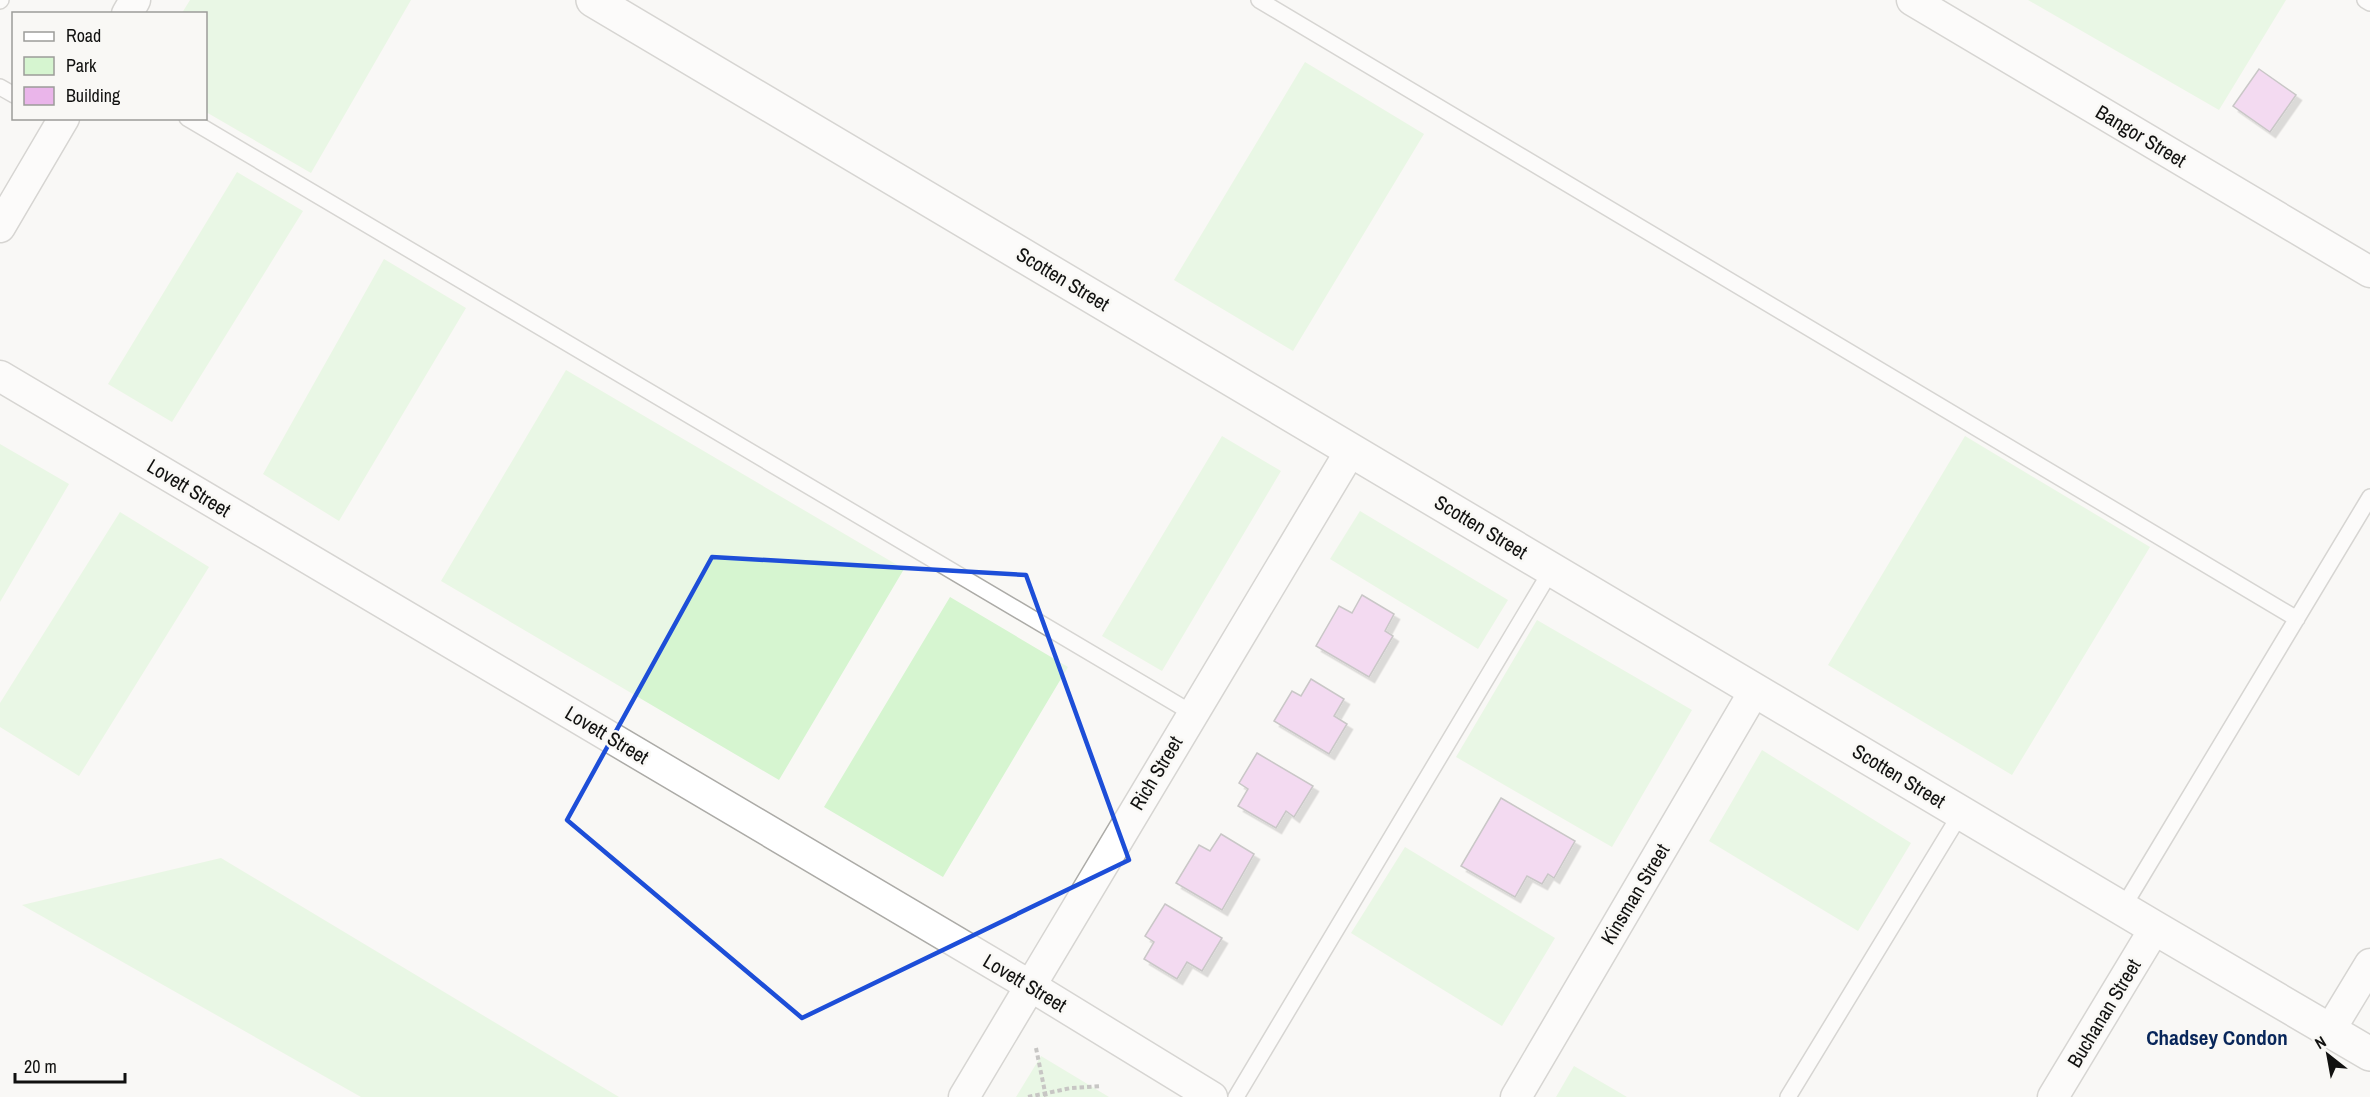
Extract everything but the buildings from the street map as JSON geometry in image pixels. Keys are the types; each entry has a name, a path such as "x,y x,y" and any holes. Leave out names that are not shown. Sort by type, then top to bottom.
{"street":[{"name":"Scotten Street","path":"593,0 627,9 1351,450 2122,909 2370,1053"},
{"name":"Bangor Street","path":"1912,0 2370,272"},
{"path":"0,227 59,120"},
{"name":"Lovett Street","path":"0,376 1029,985 1212,1097"},
{"name":"Rich Street","path":"964,1097 1351,450"},
{"name":"Kinsman Street","path":"1516,1097 1755,690"},
{"name":"Buchanan Street","path":"2054,1097 2155,928"},
{"path":"2330,1030 2370,964"}],"lane":[{"path":"1259,0 2297,619"},
{"path":"2365,0 2370,3"},
{"path":"190,120 1192,713"},
{"path":"2122,909 2370,497"},
{"path":"1236,1097 1552,569"},
{"path":"1788,1097 1961,813"}],"path":[{"path":"1036,1048 1046,1095"},
{"path":"1028,1097 1101,1086"}],"highlighted area":[{"path":"712,557 1026,575 1129,860 802,1018 567,820"}],"green space":[{"path":"190,0 411,0 311,173 207,113 207,12 183,12"},
{"path":"2028,0 2286,0 2219,110"},
{"path":"1305,62 1424,134 1293,351 1174,280"},
{"path":"237,172 303,211 172,422 108,384"},
{"path":"384,259 466,308 339,521 263,474"},
{"path":"566,370 904,569 779,780 441,581"},
{"path":"1222,436 1281,471 1162,671 1102,636"},
{"path":"1965,436 2150,547 2012,775 1828,665"},
{"path":"0,444 69,484 0,602"},
{"path":"1360,511 1508,600 1478,649 1330,559"},
{"path":"120,512 209,567 79,776 0,727 0,703"},
{"path":"950,597 1068,667 943,877 824,807"},
{"path":"1537,620 1692,710 1612,847 1456,757"},
{"path":"1762,750 1911,843 1858,931 1709,841"},
{"path":"1405,847 1555,938 1502,1026 1351,933"},
{"path":"221,858 619,1097 361,1097 22,905"},
{"path":"1041,1056 1109,1097 1016,1097"},
{"path":"1574,1066 1627,1097 1556,1097"}],"district":[{"name":"Chadsey Condon","path":"2217,1038"}]}
